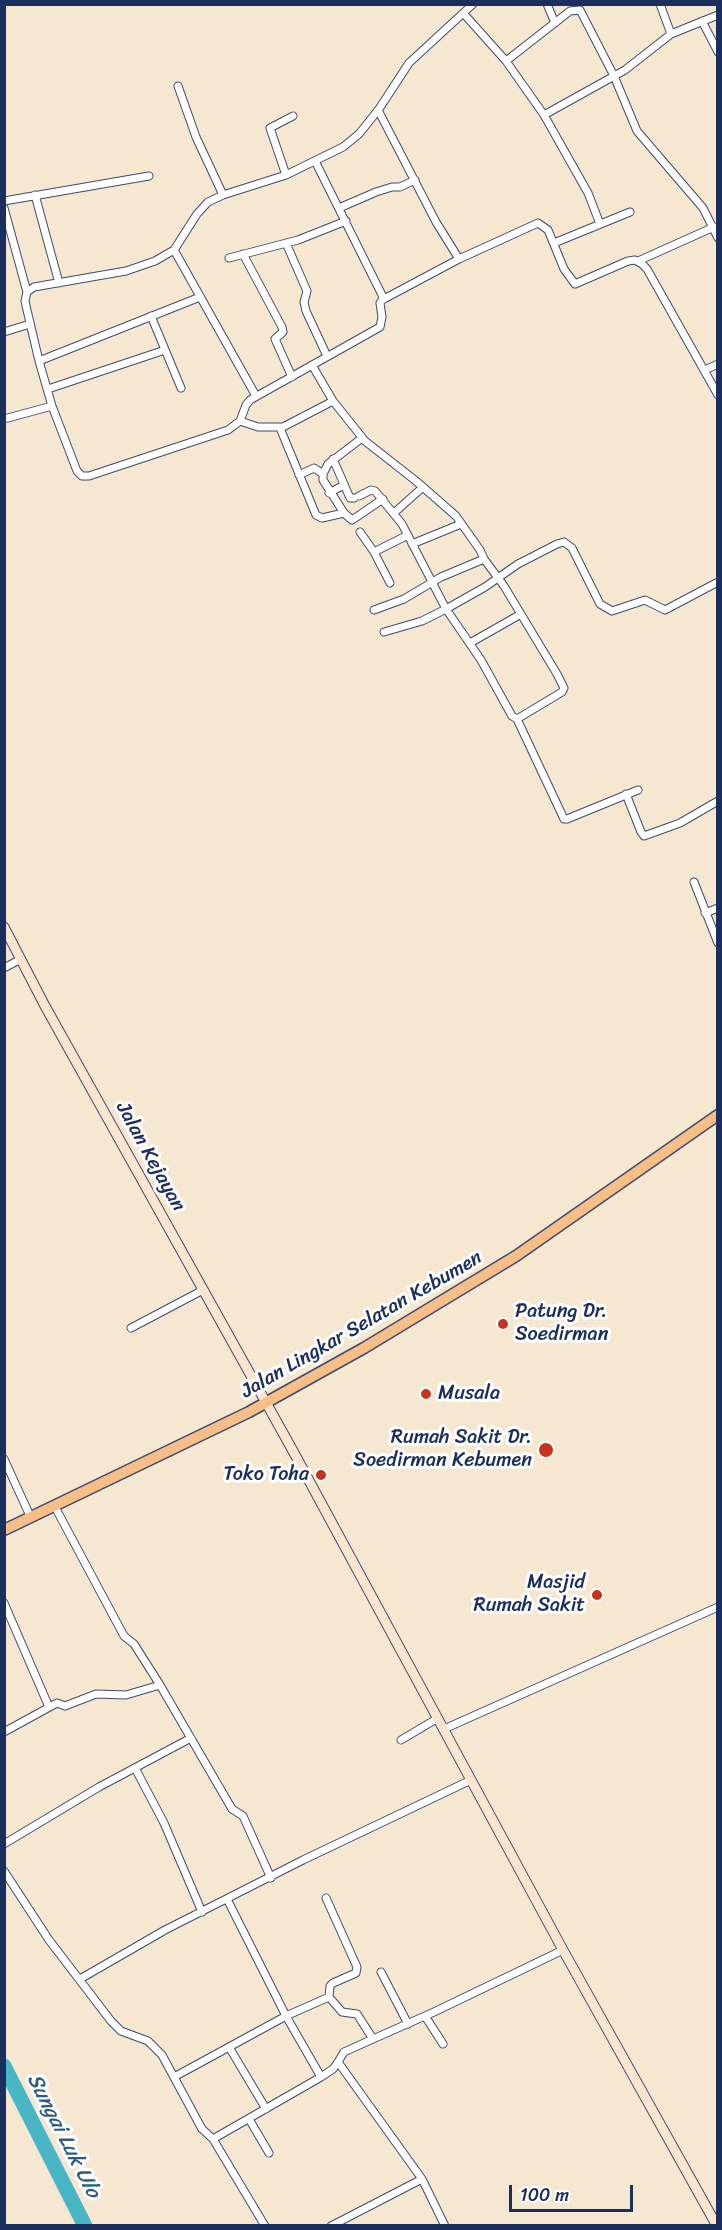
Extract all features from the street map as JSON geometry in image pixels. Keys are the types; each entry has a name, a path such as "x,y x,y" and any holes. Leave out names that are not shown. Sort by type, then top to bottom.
{"highway":[{"name":"Jalan Lingkar Selatan Kebumen","path":"4,1530 266,1403 364,1348 516,1256 717,1115"}],"main road":[{"name":"Jalan Kejayan","path":"4,927 563,1950 717,2226"}],"street":[{"path":"27,292 34,287 126,271 155,261 174,250 197,214 208,202 286,175 350,142 378,111 409,63 473,4"},
{"path":"547,4 555,23"},
{"path":"660,4 671,34"},
{"path":"506,61 570,11 580,10 614,76 642,139 696,199 714,227 717,238"},
{"path":"464,14 506,61 544,115 588,194 600,224"},
{"path":"544,115 641,59 671,34 717,15"},
{"path":"702,21 717,52"},
{"path":"178,86 200,146 223,195"},
{"path":"378,111 436,222 459,259"},
{"path":"286,175 270,128 293,116"},
{"path":"315,161 384,299"},
{"path":"4,201 149,176"},
{"path":"339,208 375,192 400,187 415,180"},
{"path":"35,195 59,283"},
{"path":"4,208 27,292 25,301 30,324 52,406 77,471 82,476 89,476 228,430 240,421 246,405 256,396 380,327 382,317 380,303 384,299 459,259 535,224 542,224 548,230 564,268 575,284 628,261 638,261 714,227"},
{"path":"554,243 630,212"},
{"path":"229,258 286,243 346,221"},
{"path":"286,243 307,291 304,302 306,311 327,356"},
{"path":"174,250 256,396"},
{"path":"243,254 282,327 283,332 275,339 292,376"},
{"path":"638,261 647,269 717,395"},
{"path":"39,361 200,297"},
{"path":"151,316 181,388"},
{"path":"4,332 30,324"},
{"path":"48,389 165,350"},
{"path":"705,370 717,364"},
{"path":"312,365 333,401 362,438 450,510 461,524 480,550 483,559 498,577 564,688 547,702 517,719"},
{"path":"240,421 258,427 280,428 333,401"},
{"path":"4,419 52,406"},
{"path":"280,428 314,512 319,517 344,513"},
{"path":"322,474 333,459 362,438"},
{"path":"333,459 350,498 373,490 394,513 408,535 446,609 481,660 512,716 517,719 564,819 638,790"},
{"path":"299,475 314,468 322,474 329,493 352,520 383,499"},
{"path":"329,493 345,485"},
{"path":"394,513 423,487"},
{"path":"412,544 461,524"},
{"path":"360,532 374,552 390,583"},
{"path":"374,552 408,535"},
{"path":"384,632 422,621 446,609 504,572 564,542 572,548 600,604 612,611 645,600 665,610 717,582"},
{"path":"374,610 404,599 448,574 483,559"},
{"path":"470,643 521,614"},
{"path":"626,795 644,836 680,823 717,801"},
{"path":"694,882 717,943"},
{"path":"705,913 717,908"},
{"path":"4,968 21,959"},
{"path":"131,1328 203,1290"},
{"path":"4,1459 32,1518"},
{"path":"55,1507 124,1636 134,1644 160,1685 232,1809 243,1816 271,1878"},
{"path":"4,1603 49,1707"},
{"path":"444,1729 717,1607"},
{"path":"4,1732 57,1703 65,1706 96,1694 126,1695 160,1685"},
{"path":"401,1740 438,1718"},
{"path":"4,1844 191,1738"},
{"path":"135,1768 164,1824 202,1912"},
{"path":"80,1979 150,1938 303,1860 471,1780"},
{"path":"4,1871 49,1940 111,2021 121,2031 148,2041 162,2055 202,2129 213,2139 265,2226"},
{"path":"174,2077 286,2016 324,1999 333,1983 354,1975 357,1970 326,1898"},
{"path":"227,1899 286,2016 321,2077"},
{"path":"213,2139 321,2077 333,2069 344,2052 563,1950"},
{"path":"381,1972 408,2024"},
{"path":"324,1999 342,2013 357,2014 373,2039"},
{"path":"425,2016 443,2044"},
{"path":"229,2047 266,2109"},
{"path":"338,2062 422,2179 445,2226"},
{"path":"249,2119 269,2153"},
{"path":"332,2226 422,2179"}],"waterway":[{"name":"Sungai Luk Ulo","path":"4,2066 85,2226"}],"place":[{"name":"Patung Dr. Soedirman","path":"503,1324"},
{"name":"Musala","path":"426,1394"},
{"name":"Rumah Sakit Dr. Soedirman Kebumen","path":"546,1450"},
{"name":"Toko Toha","path":"321,1475"},
{"name":"Masjid Rumah Sakit","path":"597,1595"}]}
